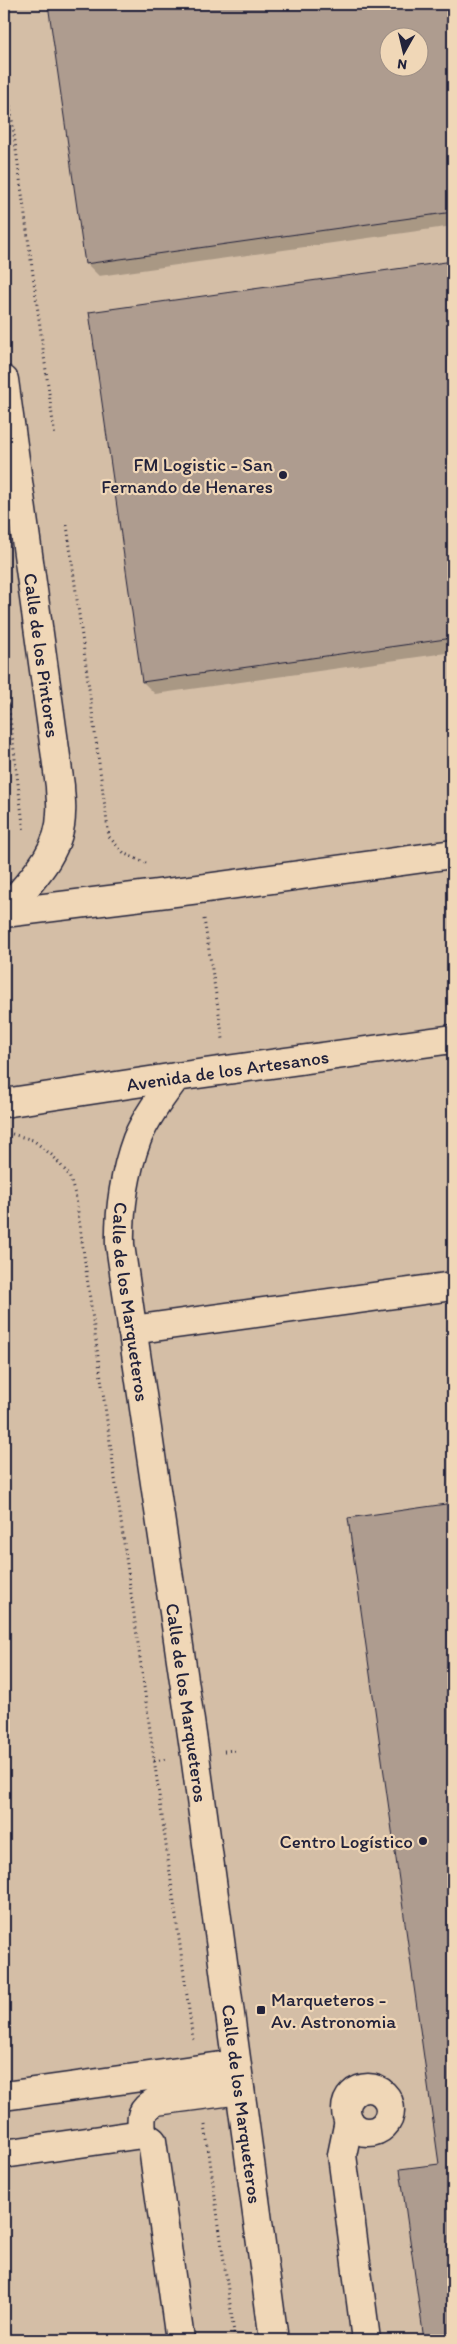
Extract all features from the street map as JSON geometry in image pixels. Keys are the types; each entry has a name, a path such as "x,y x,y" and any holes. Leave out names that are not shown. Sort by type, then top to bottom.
{"street":[{"name":"Calle de los Pintores","path":"4,380 60,786 62,815 54,842 43,867 4,912"},
{"path":"4,912 199,889 453,854"},
{"name":"Avenida de los Artesanos","path":"4,1103 453,1039"},
{"name":"Calle de los Marqueteros","path":"176,1077 138,1138 127,1175 120,1228 120,1245 194,1745 274,2340"},
{"path":"132,1330 453,1286"},
{"path":"4,2096 199,2082 238,2077"},
{"path":"142,2134 141,2116 145,2107 199,2082"},
{"path":"348,2121 342,2155 366,2340"},
{"path":"4,2154 142,2134 152,2141 180,2340"}],"path":[{"path":"4,61 55,437"},
{"path":"67,525 109,837 125,854 150,865"},
{"path":"4,669 24,819 24,839"},
{"path":"199,889 228,1070"},
{"path":"6,1133 33,1140 53,1156 70,1175 76,1198 235,2340"}],"shaded area":[{"path":"4,4 453,4 453,2340 4,2340"}],"building":[{"path":"48,4 453,4 453,212 85,264"},
{"name":"FM Logistic - San Fernando de Henares","path":"453,261 453,638 142,682 89,312"},
{"name":"Centro Logístico","path":"453,1503 453,2340 424,2340 400,2169 439,2164 348,1518"}],"place":[{"name":"FM Logistic - San Fernando de Henares","path":"283,475"},
{"name":"Centro Logístico","path":"423,1841"},
{"name":"Marqueteros - Av. Astronomia","path":"261,2010"}]}
